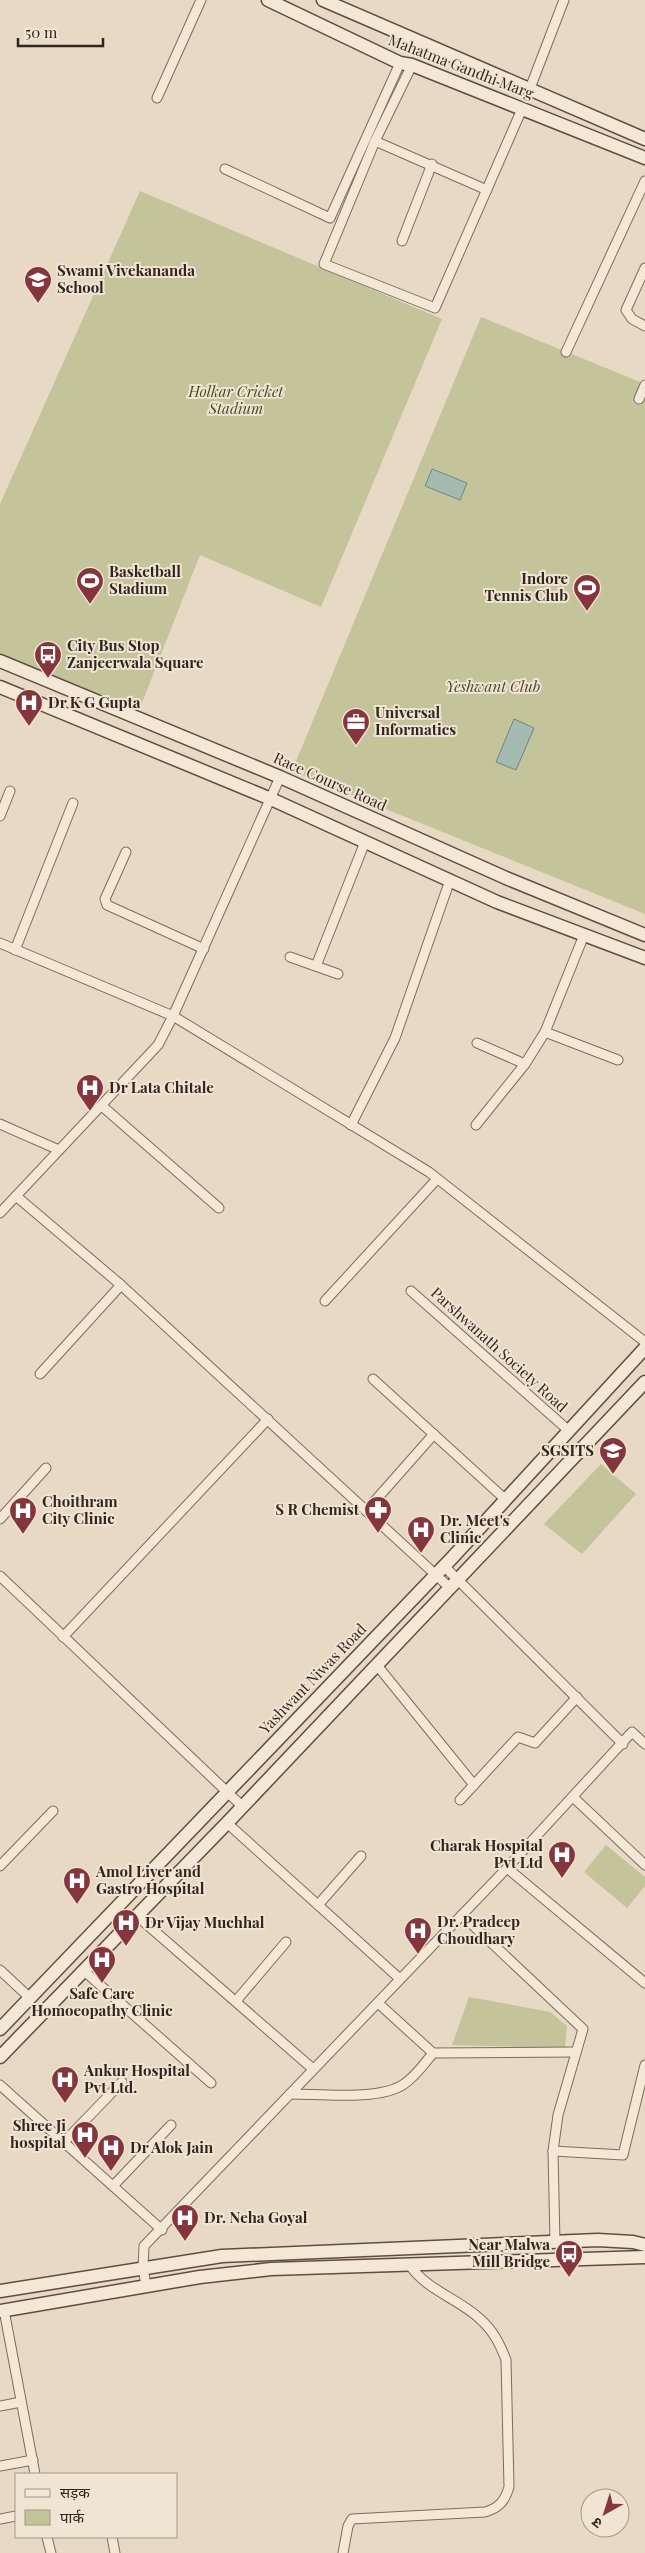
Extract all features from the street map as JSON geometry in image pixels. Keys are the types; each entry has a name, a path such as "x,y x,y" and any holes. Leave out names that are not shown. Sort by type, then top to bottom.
{"main road":[{"name":"Mahatma Gandhi Marg","path":"268,0 406,64 645,158"},
{"name":"Mahatma Gandhi Marg","path":"322,0 529,91 645,139"},
{"name":"Race Course Road","path":"0,661 280,777 506,878 645,935"},
{"path":"0,687 271,799 496,902 645,958"},
{"name":"Yashwant Niwas Road","path":"0,2029 440,1571 645,1348"},
{"path":"0,2057 243,1807 376,1664 645,1382"},
{"path":"0,2290 222,2256 391,2247 598,2240 633,2242 645,2245"},
{"path":"391,2247 392,2264"},
{"path":"2,2310 146,2286 271,2269 645,2258"}],"street":[{"path":"157,98 201,0"},
{"path":"529,91 564,0"},
{"path":"406,64 324,264 435,308 522,109"},
{"path":"225,169 330,218 406,64"},
{"path":"375,141 432,164 487,190"},
{"path":"402,241 432,164"},
{"path":"566,352 645,181"},
{"path":"645,268 626,310 632,319 645,326"},
{"path":"640,399 645,385"},
{"path":"0,1212 102,1106 158,1044 204,949 280,777"},
{"path":"0,816 10,791"},
{"path":"15,950 73,803"},
{"path":"316,966 366,842"},
{"path":"126,852 105,899 107,905 204,949"},
{"path":"351,1125 395,1038 450,880"},
{"path":"476,1125 526,1064 544,1032 584,935"},
{"path":"0,943 173,1016 351,1125 437,1179 645,1342"},
{"path":"290,957 338,974"},
{"path":"544,1032 618,1060"},
{"path":"477,1043 526,1064"},
{"path":"102,1106 219,1208"},
{"path":"0,1124 59,1150"},
{"path":"325,1302 437,1179"},
{"path":"16,1196 121,1285 366,1511 440,1571 577,1697 623,1744"},
{"path":"40,1374 121,1285"},
{"name":"Parshwanath Society Road","path":"411,1290 568,1430"},
{"path":"373,1379 506,1500"},
{"path":"63,1637 268,1419"},
{"path":"366,1511 434,1434"},
{"path":"0,1519 46,1468"},
{"path":"0,1576 243,1807"},
{"path":"376,1664 474,1785"},
{"path":"460,1800 518,1737 535,1743 577,1697"},
{"path":"146,2286 143,2267 144,2246 162,2230 313,2069 507,1868 632,1732 645,1744"},
{"path":"573,1797 645,1865"},
{"path":"0,1866 53,1811"},
{"path":"227,1823 400,1979"},
{"path":"318,1904 361,1856"},
{"path":"507,1868 645,1983"},
{"path":"136,1915 313,2069"},
{"path":"462,1915 583,2029 558,2115 553,2152 555,2242"},
{"path":"236,2001 286,1942"},
{"path":"0,1970 30,1998"},
{"path":"83,1970 211,2083"},
{"path":"378,2003 433,2053 575,2052"},
{"path":"290,2094 363,2094 390,2091 403,2085 414,2076 433,2053"},
{"path":"553,2152 624,2155 641,2101 645,2065"},
{"path":"64,2142 122,2082"},
{"path":"0,2085 162,2230"},
{"path":"113,2186 171,2125"},
{"path":"343,2553 348,2526 352,2519 495,2510 501,2504 509,2487 506,2360 500,2345 489,2328 478,2316 423,2280 410,2264"},
{"path":"2,2310 35,2473"},
{"path":"0,2406 21,2402"},
{"path":"0,2466 33,2460"},
{"path":"0,2519 15,2516"},
{"path":"47,2538 50,2553"},
{"path":"112,2538 115,2553"}],"green space":[{"name":"Holkar Cricket Stadium","path":"140,191 442,319 321,607 200,555 138,713 0,655 0,504"},
{"name":"Yeshwant Club","path":"481,317 645,384 645,914 292,771"},
{"path":"601,1464 636,1494 582,1554 544,1524"},
{"path":"606,1845 645,1877 645,1886 627,1908 584,1872"},
{"path":"469,1997 550,2012 567,2026 565,2048 452,2045"}],"shaded area":[{"path":"432,469 467,483 460,500 425,486"},
{"path":"514,719 534,728 516,770 496,762"}],"place":[{"name":"Swami Vivekananda School","path":"38,304"},
{"name":"Basketball Stadium","path":"90,605"},
{"name":"Indore Tennis Club","path":"587,612"},
{"name":"City Bus Stop Zanjeerwala Square","path":"48,679"},
{"name":"Dr K G Gupta","path":"29,727"},
{"name":"Universal Informatics","path":"356,746"},
{"name":"Dr Lata Chitale","path":"90,1112"},
{"name":"SGSITS","path":"613,1475"},
{"name":"S R Chemist","path":"378,1534"},
{"name":"Choithram City Clinic","path":"23,1535"},
{"name":"Dr. Meet's Clinic","path":"421,1554"},
{"name":"Charak Hospital Pvt Ltd","path":"562,1879"},
{"name":"Amol Liver and Gastro Hospital","path":"77,1905"},
{"name":"Dr Vijay Muchhal","path":"126,1947"},
{"name":"Dr. Pradeep Choudhary","path":"418,1955"},
{"name":"Safe Care Homoeopathy Clinic","path":"102,1984"},
{"name":"Ankur Hospital Pvt Ltd.","path":"65,2104"},
{"name":"Shree Ji hospital","path":"85,2159"},
{"name":"Dr Alok Jain","path":"111,2172"},
{"name":"Dr. Neha Goyal","path":"185,2242"},
{"name":"Near Malwa Mill Bridge","path":"569,2278"}]}
